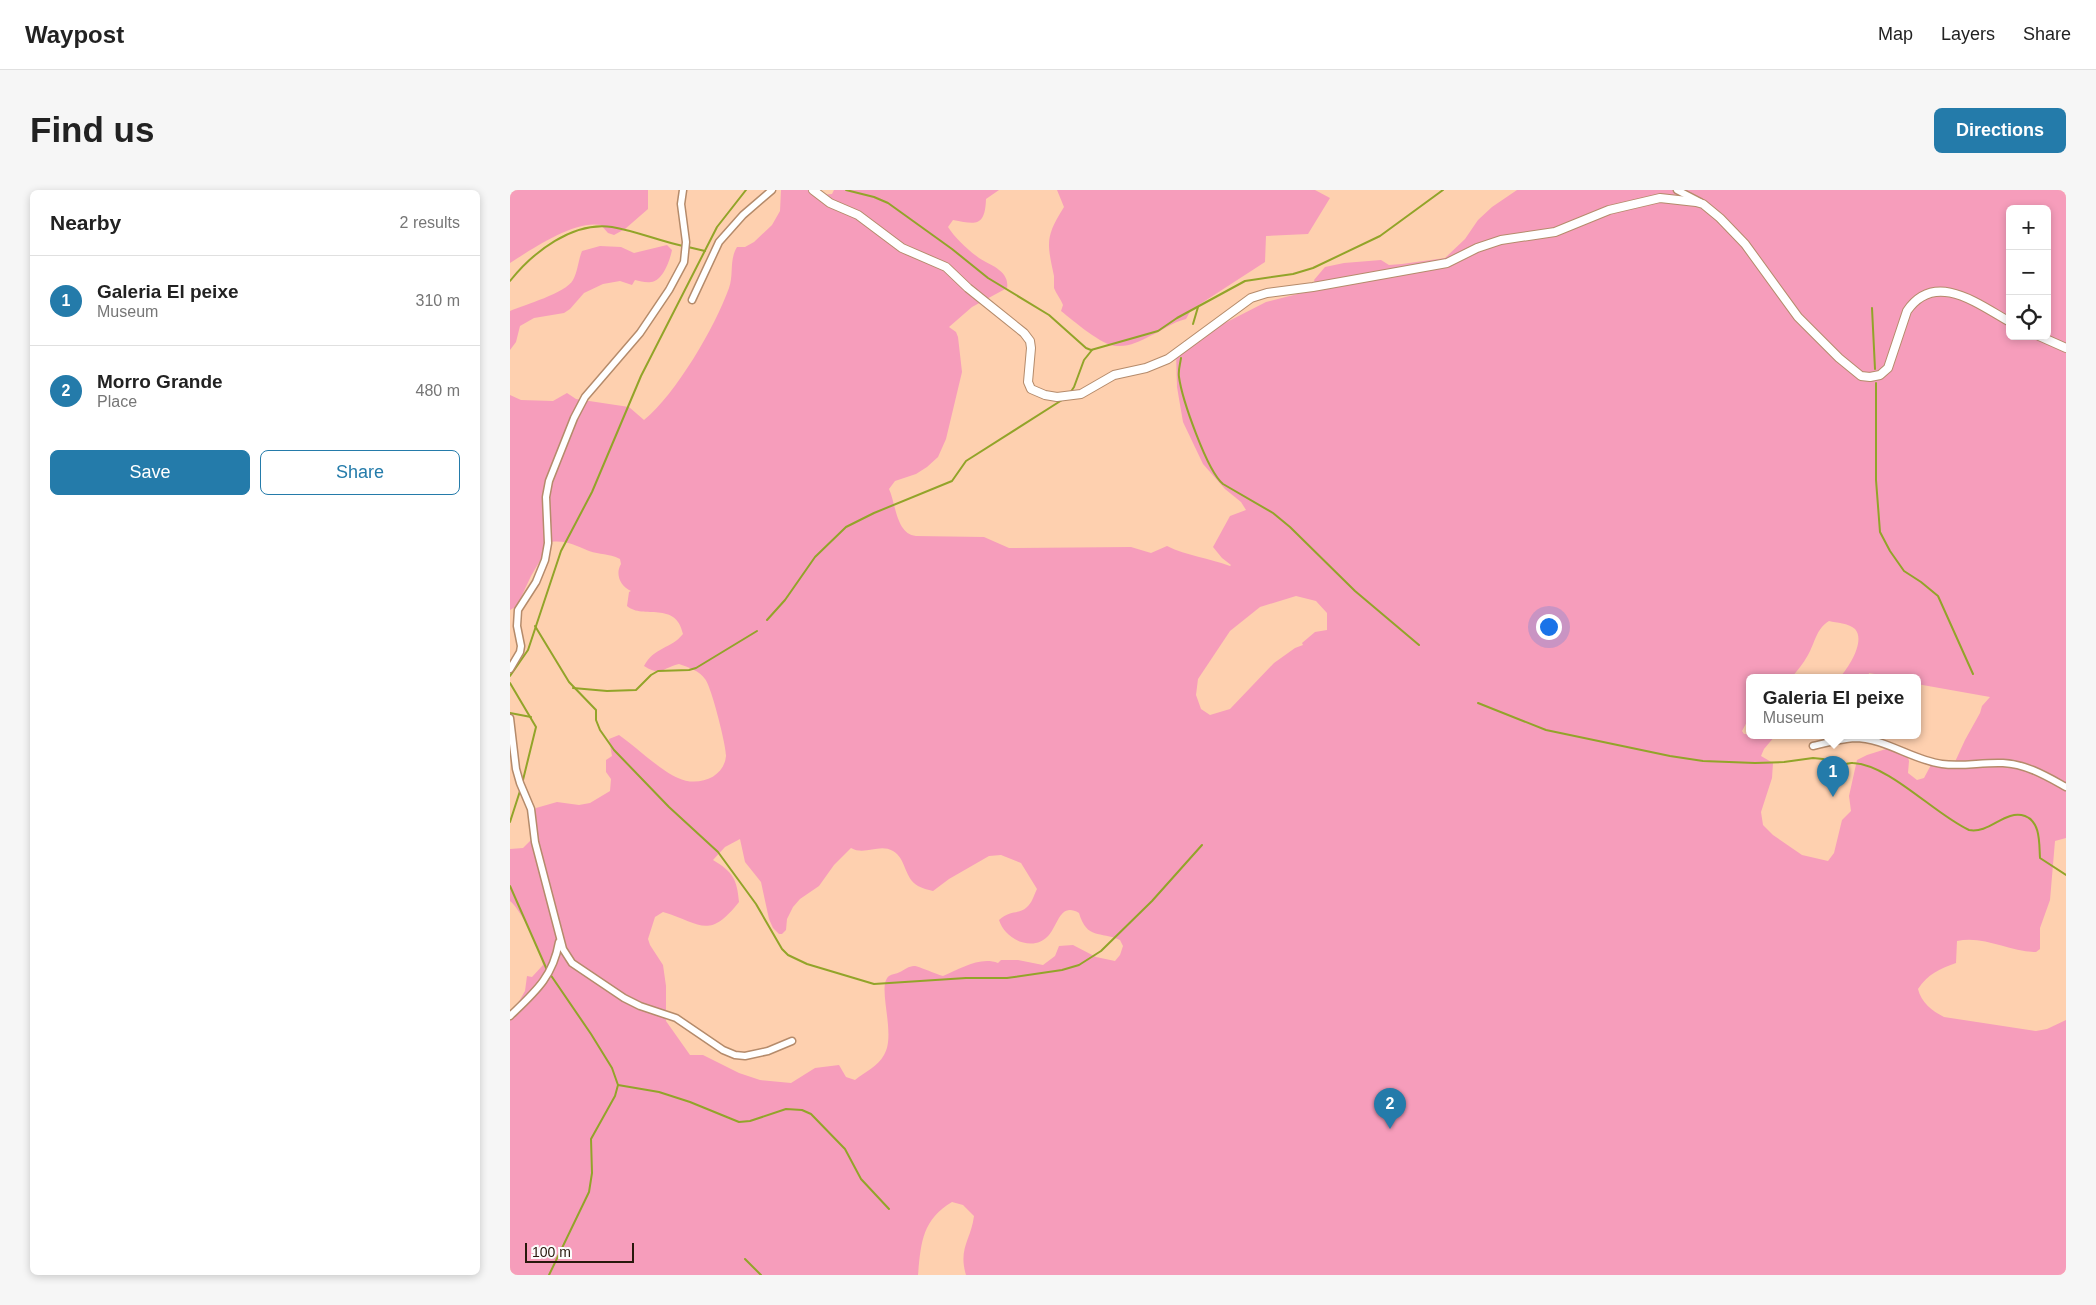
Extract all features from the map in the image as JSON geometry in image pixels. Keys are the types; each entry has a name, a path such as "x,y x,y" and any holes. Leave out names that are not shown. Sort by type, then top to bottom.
{"street":[{"path":"510,670 520,652 521,646 518,610 536,582 545,560 548,542 546,497 549,481 574,418 585,397 640,332 669,290 684,262 686,253 681,204 682,190"},
{"path":"692,300 719,242 743,215 772,190"},
{"path":"813,190 830,203 858,215 902,248 946,267 968,288 1013,324 1030,341 1031,357 1028,382 1031,388 1038,392 1057,396 1081,394 1114,375 1146,368 1168,358 1240,305 1251,298 1267,293 1313,287 1441,264 1501,240 1555,232 1609,210 1654,199 1669,198 1703,204"},
{"path":"1677,190 1703,204 1720,218 1745,244 1798,317 1860,376 1870,378 1880,375 1888,368 1907,311 1912,303 1932,292 1943,290 1957,294 2006,320"},
{"path":"2048,340 2066,348"},
{"path":"510,718 516,769 522,790 531,809 535,842 563,949 572,963 640,1006 676,1018 735,1055 745,1056 768,1051 792,1041"},
{"path":"1813,746 1850,739"},
{"path":"1863,739 1871,740 1918,759 1943,764 2016,764 2066,787"},
{"path":"510,1016 545,981 556,959 560,938"}],"shaded area":[{"path":"510,190 648,190 648,209 625,229 614,235 608,233 601,225 578,227 554,237 510,263"},
{"path":"781,190 812,190 821,195 832,194 834,190 999,190 986,199 984,215 977,222 953,220 948,227 970,251 1002,273 1007,282 1007,288 972,307 949,327 956,332 958,337 962,372 946,439 938,457 927,467 916,474 895,481 889,489 904,530 916,536 984,537 1009,548 1131,547 1151,553 1167,546 1230,566 1213,547 1230,516 1246,510 1241,502 1225,489 1203,464 1183,422 1177,387 1176,351 1205,328 1225,323 1266,302 1317,289 1314,280 1325,267 1344,263 1381,260 1389,265 1445,258 1465,239 1478,220 1492,207 1517,190 2066,190 2066,838 2055,841 2050,900 2040,928 2040,949 2036,952 1977,940 1957,941 1956,963 1934,973 1918,989 1919,994 1928,1006 1944,1017 2036,1031 2047,1029 2066,1020 2066,1275 966,1275 963,1258 974,1216 963,1205 952,1202 934,1216 925,1233 920,1253 918,1275 510,1275 510,1017 525,991 527,976 532,977 543,965 539,950 530,931 510,901 510,849 523,848 531,840 533,817 536,808 557,802 579,805 590,803 610,791 611,779 606,772 606,760 612,756 609,739 619,735 671,775 685,781 701,781 715,775 724,764 726,756 715,704 703,676 679,664 662,671 654,671 644,666 653,655 673,643 683,634 674,617 658,612 642,612 627,606 629,592 631,591 621,583 618,572 621,564 620,559 575,545 551,542 531,576 517,606 510,610 510,395 521,400 553,401 567,393 576,399 629,407 644,420 669,394 704,340 723,304 729,288 733,257 737,247 745,247 754,242 772,225 780,211","holes":["1296,596 1316,601 1327,613 1327,630 1315,632 1302,643 1303,645 1295,648 1274,663 1230,709 1210,715 1201,709 1196,695 1198,679 1230,631 1260,607","1829,621 1846,624 1855,629 1858,634 1858,640 1855,655 1842,674 1921,674 1921,685 1990,697 1982,706 1954,764 1949,760 1937,760 1932,763 1924,778 1917,780 1908,773 1909,761 1907,755 1894,749 1886,749 1857,760 1849,796 1851,811 1842,820 1834,853 1828,861 1802,855 1773,835 1763,825 1761,812 1772,778 1773,763 1761,756 1772,739 1746,739 1746,734 1742,731 1746,724 1746,674 1794,674 1806,658 1818,632 1825,624","740,839 745,862 761,882 769,919 773,928 779,934 786,930 787,919 793,907 800,899 819,886 834,865 851,848 862,851 882,848 897,854 913,882 920,887 933,891 949,879 989,856 1001,855 1021,863 1037,889 1027,907 1021,911 1007,914 999,920 1007,933 1021,942 1036,943 1049,935 1064,912 1073,910 1079,913 1082,922 1090,931 1120,940 1123,946 1120,955 1115,961 1096,957 1073,945 1059,946 1055,956 1043,965 1018,960 1001,960 998,963 984,961 970,964 943,976 916,966 910,967 889,976 886,981 887,1046 884,1055 871,1069 855,1080 846,1077 839,1065 815,1068 791,1083 760,1080 739,1073 703,1055 690,1055 666,1021 666,986 663,965 648,939 655,917 663,912 704,926 719,922 739,902 737,887 733,877 725,868 713,860 725,847"]},
{"path":"1057,190 1315,190 1330,198 1308,234 1266,236 1265,262 1191,310 1186,319 1172,324 1139,342 1126,346 1117,346 1096,338 1061,311 1063,305 1054,288 1049,248 1053,226 1064,207"},
{"path":"667,245 672,250 670,259 662,274 655,281 635,280 632,285 620,281 603,284 584,293 564,313 534,318 520,326 516,342 510,350 510,311 554,294 569,285 575,277 582,251 600,246 621,247 634,253"}],"waterway":[{"path":"510,676 528,650 561,551 592,492 641,376 717,227 746,190"},
{"path":"846,190 874,197 888,203 952,249 988,278 1049,315 1086,348 1091,350 1158,331 1177,318 1245,281 1293,274 1313,268 1380,236 1443,190"},
{"path":"510,281 530,259 555,241 569,234 597,226 630,231 683,246"},
{"path":"688,247 705,251"},
{"path":"1193,324 1198,307"},
{"path":"1872,308 1875,369"},
{"path":"1070,393 1084,360 1092,350"},
{"path":"1181,358 1179,374 1185,401 1196,434 1217,477 1223,484 1273,513 1290,527 1355,591 1419,645"},
{"path":"1876,383 1876,480 1880,532 1904,571 1938,596 1973,674"},
{"path":"767,620 785,600 815,557 846,527 874,513 952,481 966,461 1062,400"},
{"path":"535,626 569,682 596,710 596,720 600,730 614,750 669,807 718,852 756,904 782,949 788,955 807,964 874,984 966,978 1007,978 1062,970 1079,965 1101,951 1152,901 1202,845"},
{"path":"573,688 607,691 636,690 651,675 658,671 696,668 757,631"},
{"path":"510,683 536,727 522,784"},
{"path":"1478,703 1546,730 1670,756 1703,761 1755,763 1813,758 1823,759 1838,766 1851,763 1867,766 1897,781 1955,823 1969,830 1984,829 2011,816 2025,816 2037,828 2040,858 2066,875"},
{"path":"510,713 531,717"},
{"path":"510,822 520,791"},
{"path":"510,886 547,970"},
{"path":"549,1275 589,1192 592,1173 591,1139 615,1096 618,1085 612,1068 550,974"},
{"path":"618,1085 659,1092 690,1102 739,1122 750,1121 786,1109 802,1110 811,1114 845,1149 861,1179 889,1209"},
{"path":"745,1259 761,1275"}],"place":[{"name":"Galeria El peixe","path":"1833,797"},
{"name":"Morro Grande","path":"1390,1129"}]}
